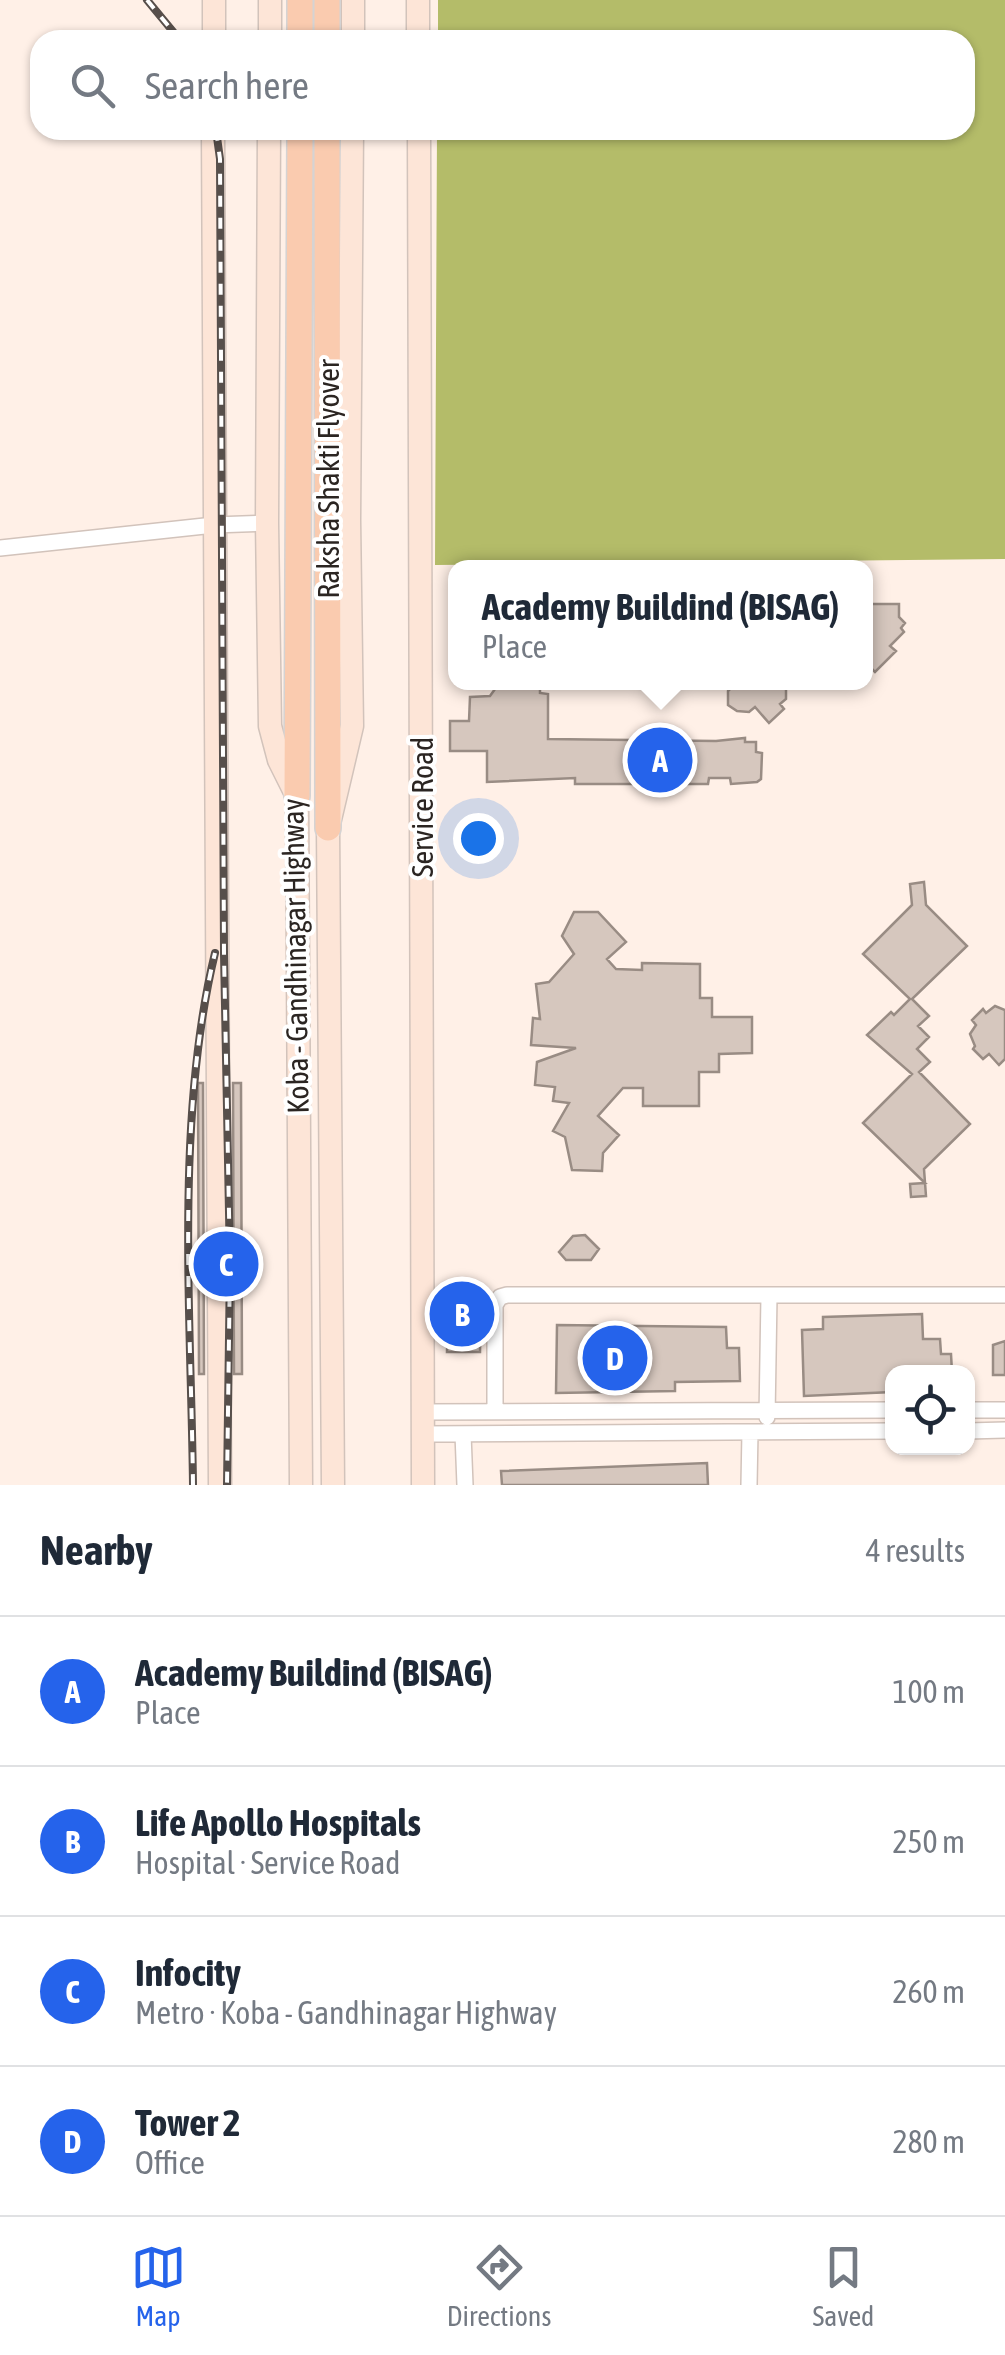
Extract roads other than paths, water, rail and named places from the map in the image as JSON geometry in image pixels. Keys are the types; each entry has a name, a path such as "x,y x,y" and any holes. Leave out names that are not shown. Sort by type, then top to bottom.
{"main road":[{"path":"214,0 214,30"},
{"path":"270,0 270,30"},
{"path":"300,0 300,30"},
{"path":"327,0 327,30"},
{"path":"353,0 353,30"},
{"path":"418,0 418,30"},
{"path":"213,140 220,1485"},
{"name":"Koba - Gandhinagar Highway","path":"269,140 266,523 270,726 297,796 301,1485"},
{"name":"Raksha Shakti Flyover","path":"297,796 300,140"},
{"name":"Raksha Shakti Flyover","path":"327,140 328,828"},
{"name":"Koba - Gandhinagar Highway","path":"333,1485 328,828 352,726 348,520 352,140"},
{"name":"Service Road","path":"419,140 423,1485"}],"street":[{"path":"0,548 266,523"},
{"path":"495,1412 495,1305 500,1297 1005,1295"},
{"path":"749,1485 759,1432 768,1411 769,1296"},
{"path":"423,1423 495,1412 885,1410"},
{"path":"975,1410 1005,1410"},
{"path":"423,1423 463,1434 885,1431"},
{"path":"975,1430 1005,1430"},
{"path":"463,1434 465,1485"}],"railway":[{"path":"147,0 172,30"},
{"path":"217,140 230,1264 227,1485"},
{"path":"193,1485 190,1149 202,1017 215,953"}],"place":[{"name":"Academy Buildind (BISAG)","path":"660,760"},
{"name":"Infocity","path":"226,1264"},
{"name":"Life Apollo Hospitals","path":"462,1314"},
{"name":"Tower 2","path":"615,1358"}]}
